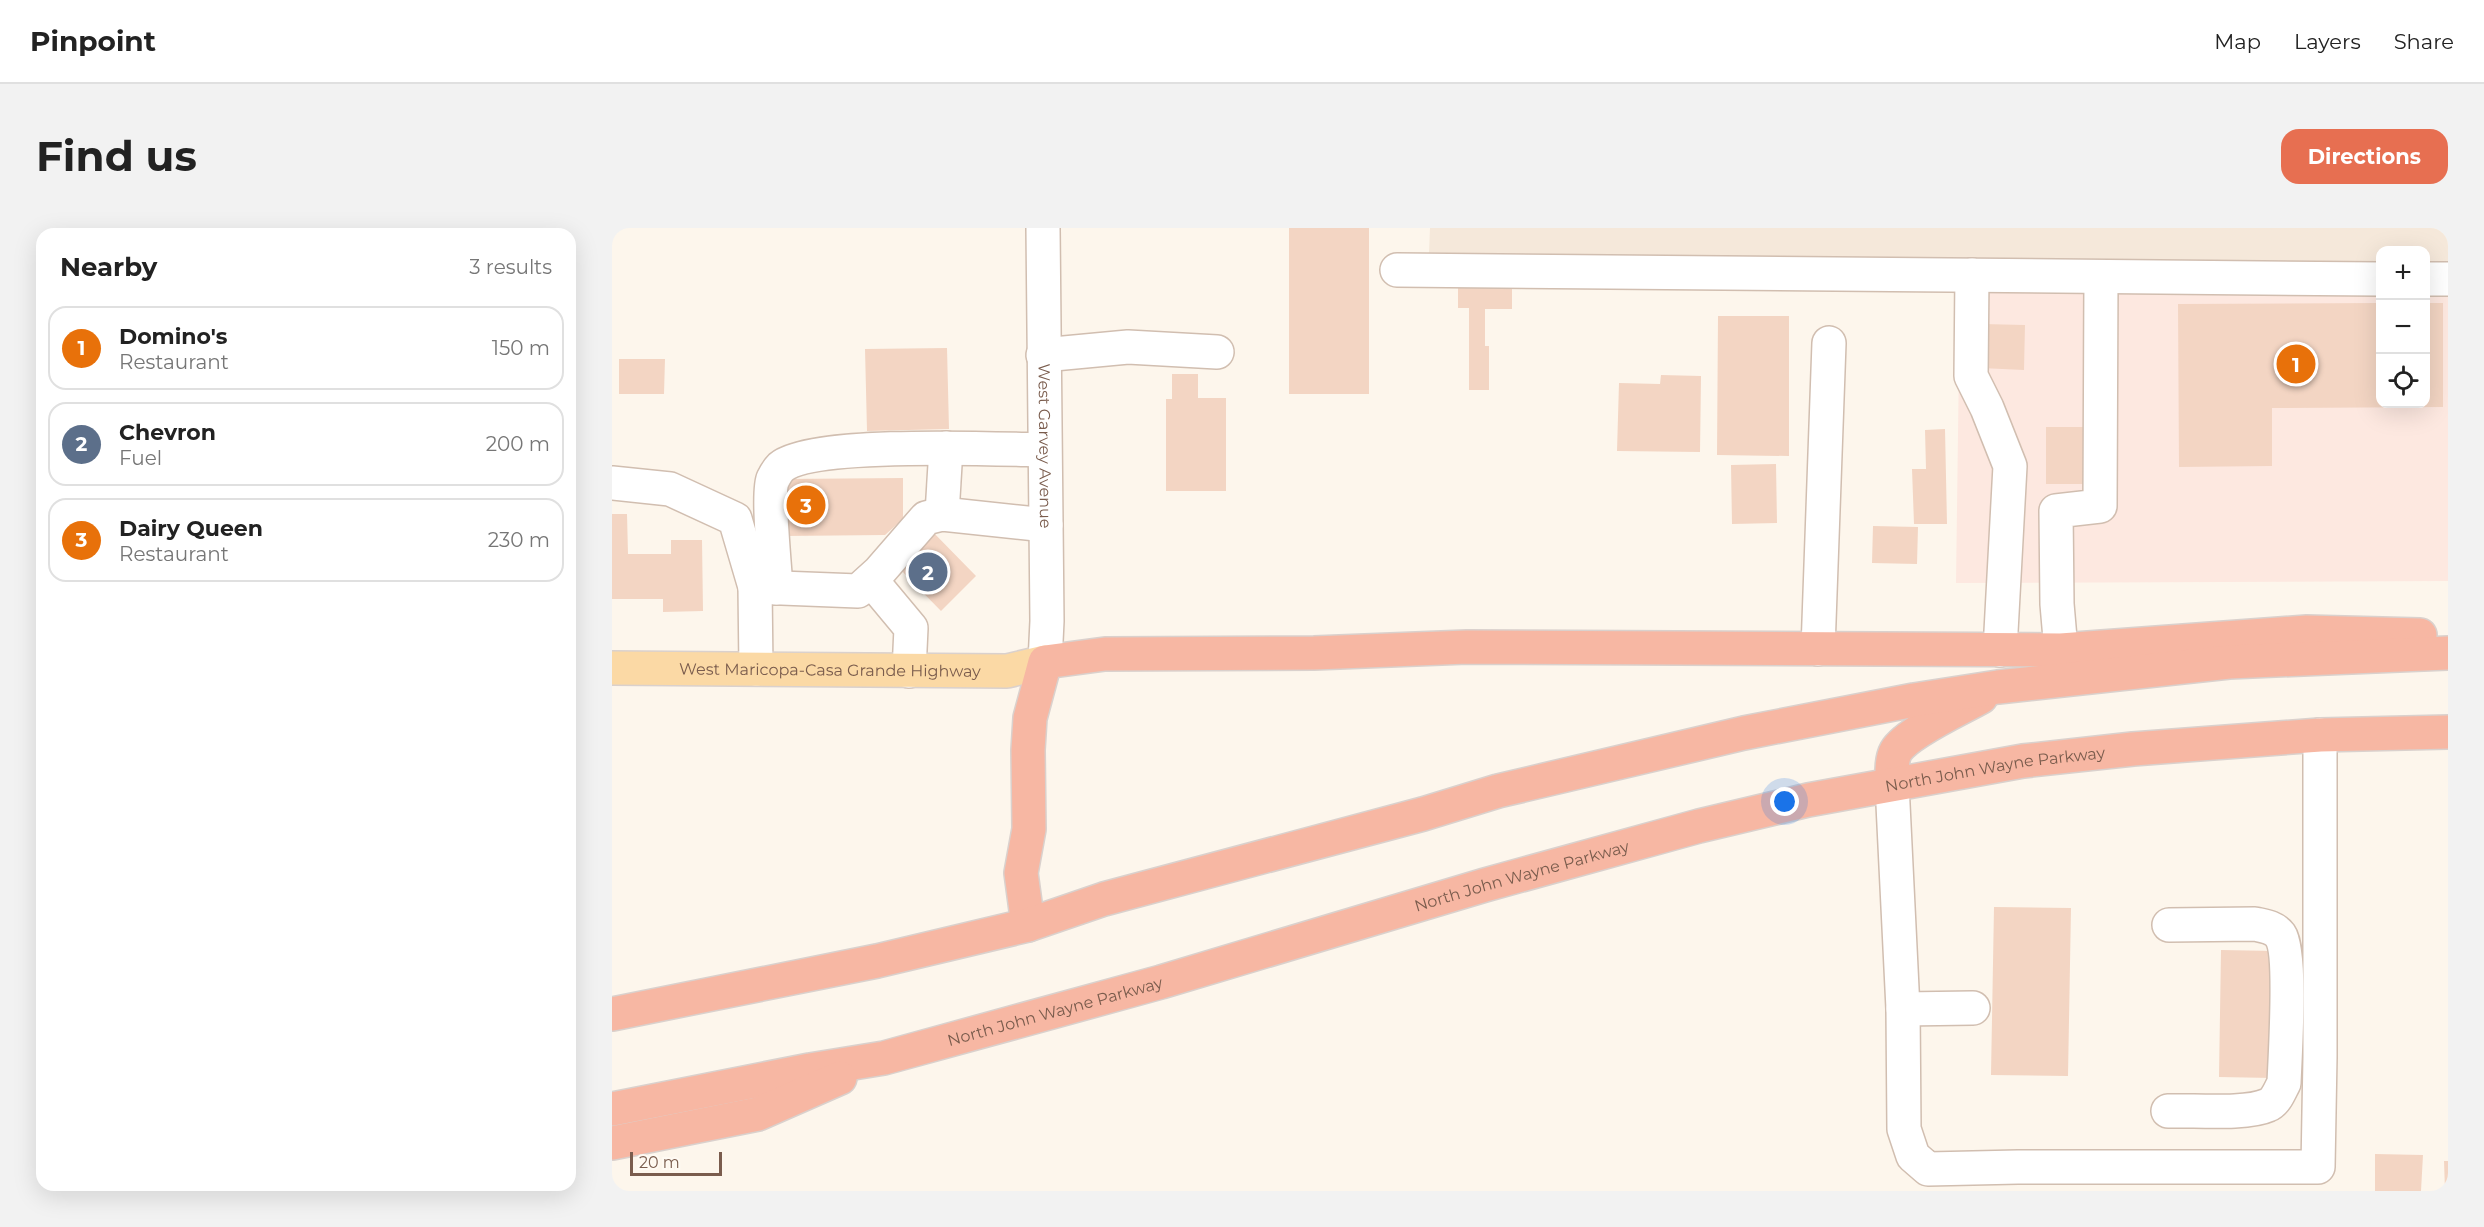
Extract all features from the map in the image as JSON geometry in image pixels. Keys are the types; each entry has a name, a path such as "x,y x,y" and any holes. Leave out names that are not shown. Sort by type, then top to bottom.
{"highway":[{"path":"1028,925 1021,873 1029,829 1030,718 1045,662 1105,654 1314,653 1467,647 2061,650 2307,632 2370,632 2448,639"},
{"path":"612,1014 877,961 1028,925 1104,899 1401,820 1498,791 1744,733 1914,700 1998,687 2229,662 2448,653"},
{"path":"1892,784 1892,766 1896,751 1913,736 1998,687"},
{"name":"North John Wayne Parkway","path":"612,1108 810,1070 884,1059 1128,991 1485,885 1647,840 1808,800 2023,761 2133,749 2320,735 2448,732"},
{"path":"612,1143 758,1114 884,1059"}],"main road":[{"name":"West Maricopa-Casa Grande Highway","path":"612,668 1006,671 1045,662"}],"street":[{"name":"West Garvey Avenue","path":"1043,228 1047,621 1045,662"},
{"path":"1397,270 2376,279"},
{"path":"1972,275 1971,376 1987,408 2010,466 2000,650"},
{"path":"2061,650 2057,604 2056,511 2100,506 2101,276"},
{"path":"2430,279 2448,279"},
{"path":"1818,649 1829,344"},
{"path":"1043,355 1128,347 1217,352"},
{"path":"756,669 765,588 771,485 781,468 792,462 819,454 946,448 1044,450"},
{"path":"942,514 946,448"},
{"path":"612,483 670,489 735,519 765,588"},
{"path":"765,588 858,591 871,580 926,518 942,514 1046,525"},
{"path":"871,580 911,628 909,671"},
{"path":"1892,784 1903,1009 1904,1129 1912,1156 1928,1169 2318,1167 2320,735"},
{"path":"2168,1111 2245,1110 2269,1105 2277,1097 2284,1083 2286,988 2286,950 2279,935 2268,927 2255,924 2169,925"},
{"path":"1903,1009 1973,1008"}],"shaded area":[{"path":"1430,228 2448,228 2448,276 2430,276 2430,246 2376,246 2376,275 1429,253"},
{"path":"1960,285 2376,288 2376,408 2430,408 2430,288 2448,288 2448,581 1956,583"}],"building":[{"path":"1289,228 1369,228 1369,394 1289,394"},
{"path":"1458,285 1512,285 1512,309 1485,309 1485,346 1489,346 1489,390 1469,390 1469,308 1458,308"},
{"path":"2376,303 2376,407 2272,408 2272,466 2179,467 2178,304"},
{"path":"2430,303 2443,303 2443,407 2430,407"},
{"path":"1718,316 1789,316 1789,456 1717,455"},
{"path":"1982,324 2025,325 2024,370 1981,368"},
{"path":"947,348 949,429 867,431 865,349"},
{"path":"619,359 665,359 664,394 619,394"},
{"path":"1172,374 1198,374 1198,398 1226,398 1226,491 1166,491 1166,399 1172,399"},
{"path":"1661,375 1701,376 1700,452 1617,451 1619,383 1660,384"},
{"path":"2046,427 2091,427 2091,484 2046,484"},
{"path":"1945,429 1947,524 1914,524 1912,469 1926,469 1925,430"},
{"path":"1776,464 1777,523 1732,524 1731,465"},
{"path":"903,478 903,519 885,535 785,536 785,479"},
{"path":"612,514 627,514 628,554 671,554 671,540 702,540 703,611 663,612 663,599 612,599"},
{"path":"1873,526 1918,527 1917,564 1872,563"},
{"path":"929,528 976,576 941,611 894,563"},
{"path":"1994,907 2071,908 2068,1076 1991,1075"},
{"path":"2221,950 2275,951 2273,1078 2219,1077"},
{"path":"2375,1154 2423,1155 2421,1191 2375,1191"},
{"path":"2444,1161 2448,1161 2448,1191 2445,1191"}],"place":[{"name":"Domino's","path":"2296,364"},
{"name":"Dairy Queen","path":"806,505"},
{"name":"Chevron","path":"928,572"}]}
